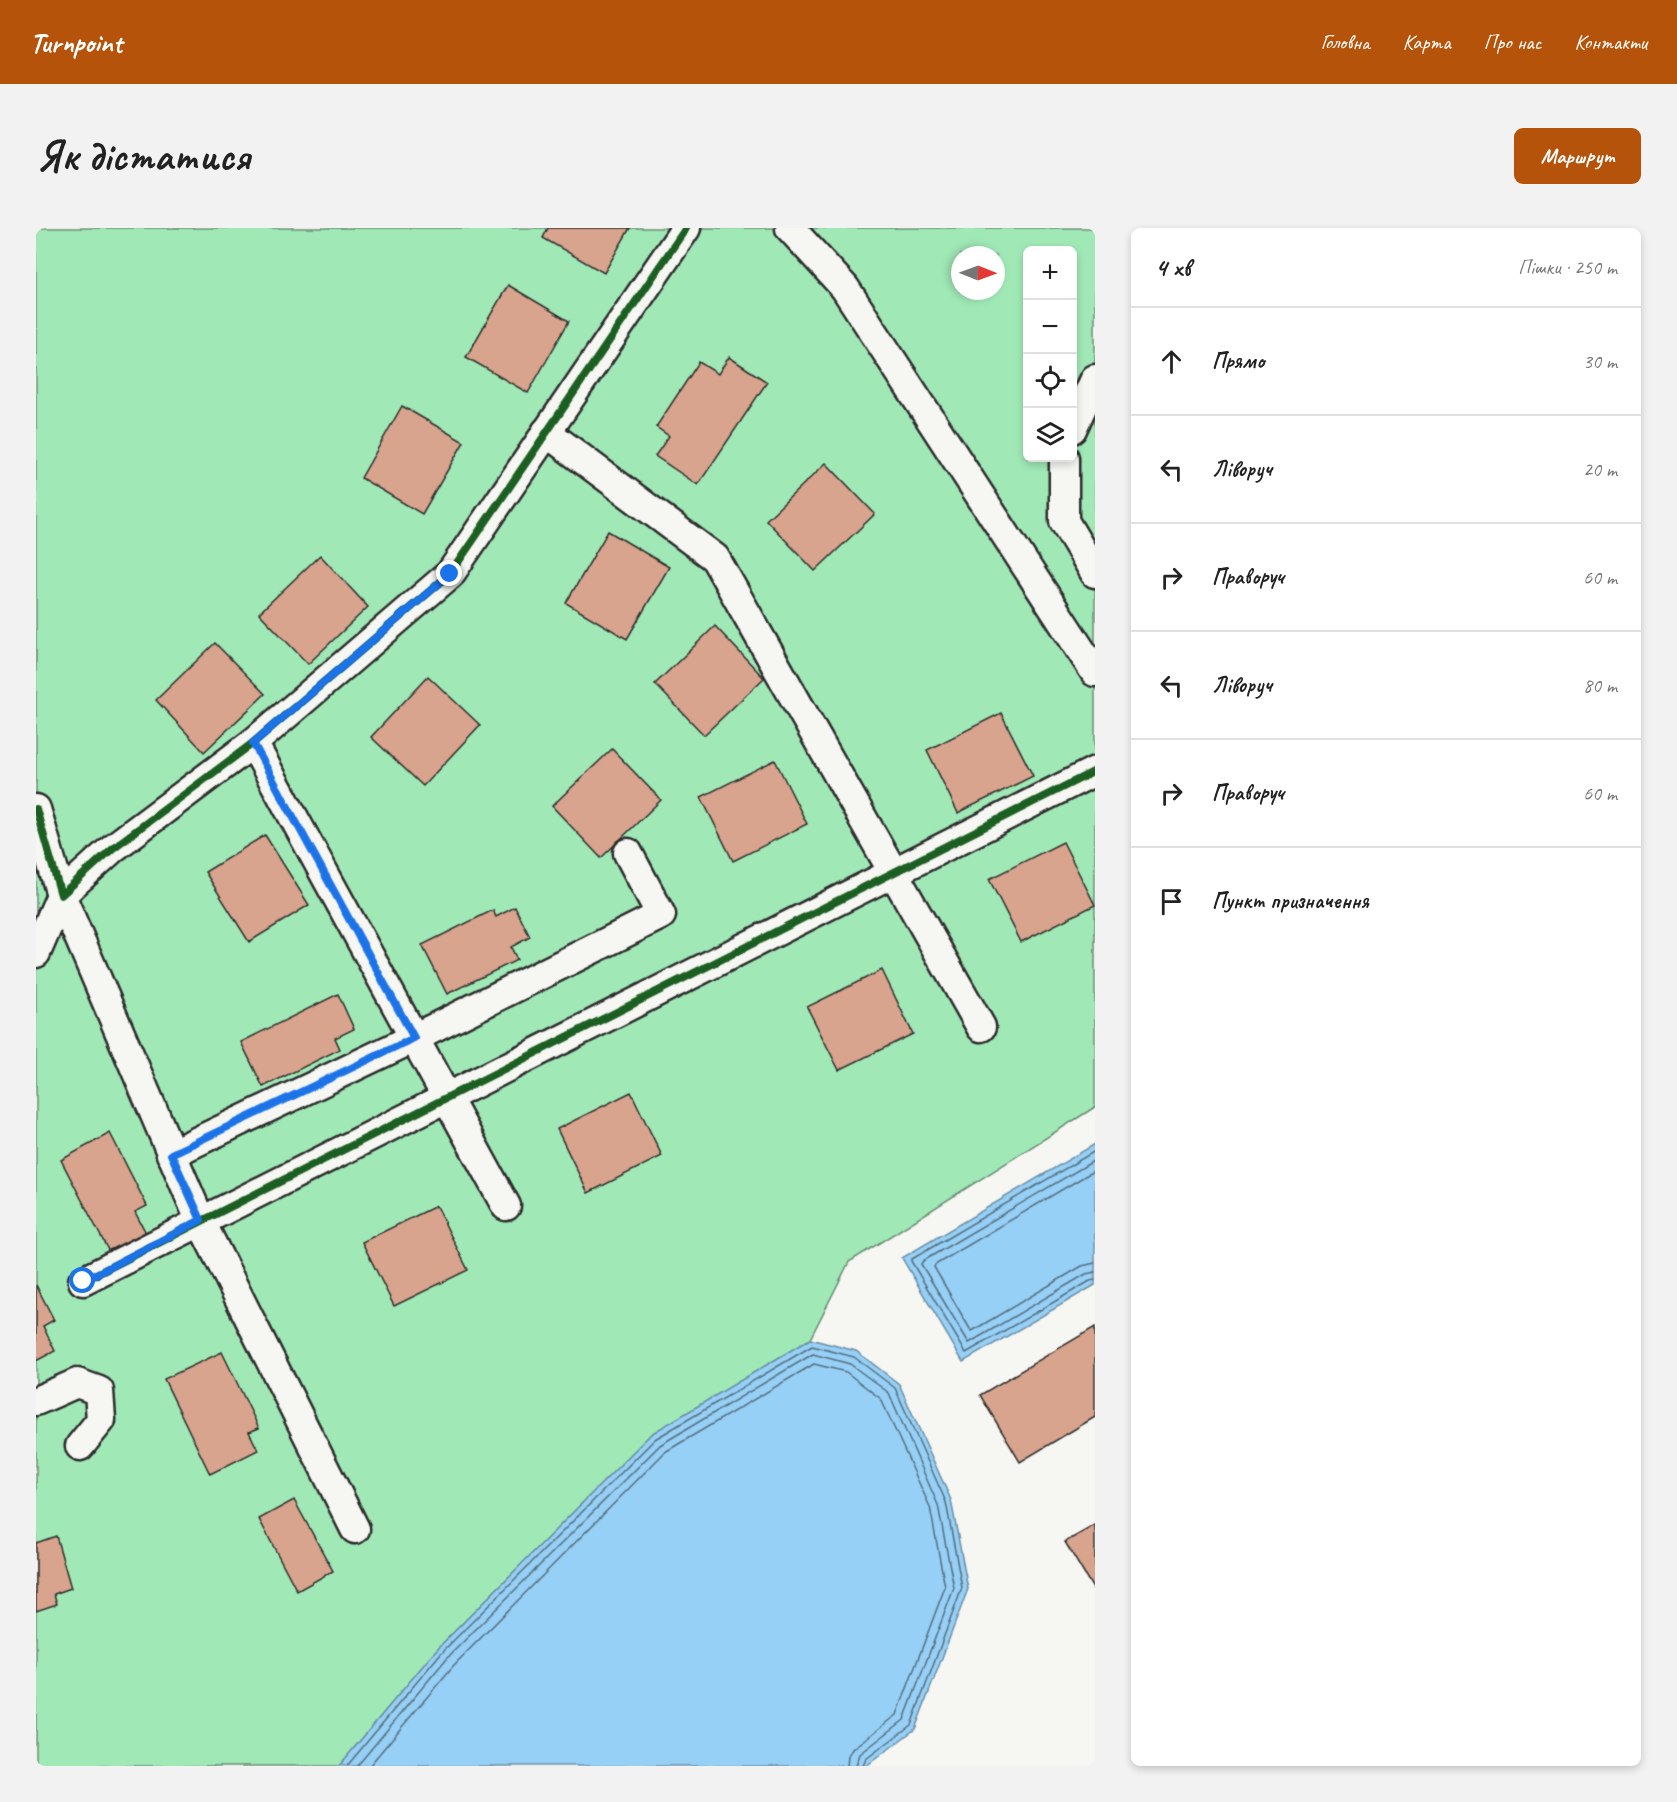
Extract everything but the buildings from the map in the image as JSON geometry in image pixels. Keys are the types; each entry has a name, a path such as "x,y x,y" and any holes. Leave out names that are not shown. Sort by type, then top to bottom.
{"street":[{"path":"36,953 61,895 113,848 253,743 450,574 686,228"},
{"path":"790,228 845,288 1095,672"},
{"path":"1077,418 1095,379"},
{"path":"546,432 715,558 981,1027"},
{"path":"1064,462 1064,521 1095,573"},
{"path":"253,743 506,1206"},
{"path":"83,1281 1095,771"},
{"path":"36,810 61,895 171,1154 201,1220 355,1529"},
{"path":"171,1154 414,1038 661,915 628,853"},
{"path":"36,1401 77,1383 99,1390 101,1420 80,1446"}],"green space":[{"path":"36,228 1095,228 1095,1107 849,1262 810,1339 651,1434 437,1649 339,1766 36,1766"}],"water":[{"path":"1095,1144 1095,1285 963,1362 902,1258"},
{"path":"810,1339 856,1351 899,1384 951,1500 968,1589 915,1729 866,1766 339,1766 437,1649 651,1434"}],"cycle path":[{"path":"36,809 61,895 113,848 253,743 450,574 686,228"},
{"path":"83,1281 1095,771"}],"route":[{"path":"83,1281 201,1220 171,1154 414,1038 253,743 450,574"}]}
